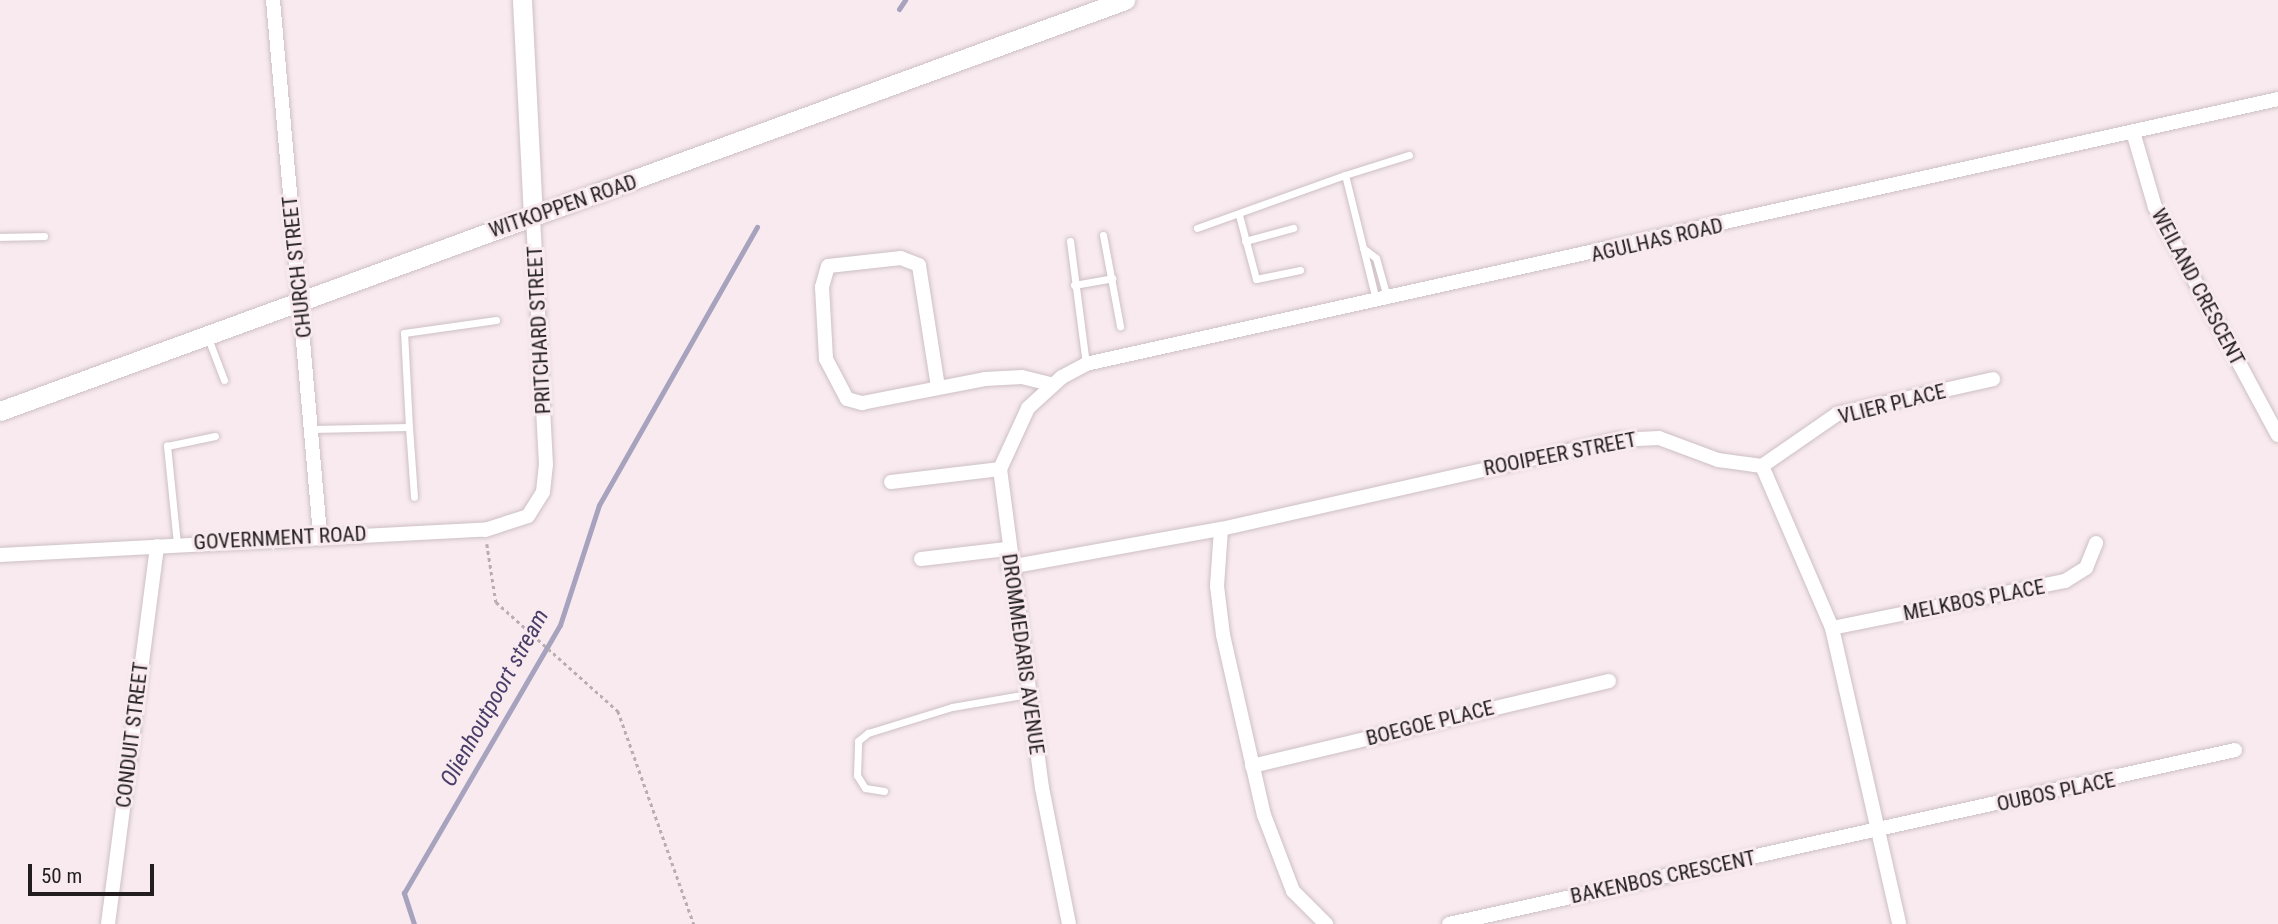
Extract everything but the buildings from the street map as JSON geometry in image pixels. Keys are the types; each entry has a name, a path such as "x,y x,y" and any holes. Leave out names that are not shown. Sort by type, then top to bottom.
{"main road":[{"name":"PRITCHARD STREET","path":"522,0 533,215"},
{"name":"WITKOPPEN ROAD","path":"0,411 1125,0"},
{"path":"0,397 25,402"}],"street":[{"name":"CHURCH STREET","path":"273,0 320,534"},
{"name":"AGULHAS ROAD","path":"1048,389 1086,364 2278,99"},
{"name":"WEILAND CRESCENT","path":"2133,132 2155,208 2278,435"},
{"name":"PRITCHARD STREET","path":"533,215 543,492"},
{"path":"938,387 919,265 901,258 828,266 821,287 826,359 847,399 862,403 938,387 1022,377 1048,389"},
{"name":"VLIER PLACE","path":"1762,466 1838,414 1993,379"},
{"name":"DROMMEDARIS AVENUE","path":"1048,389 1017,428 1000,469 1006,549 1028,694 1069,924"},
{"name":"ROOIPEER STREET","path":"1009,567 1221,529 1628,439 1659,438 1718,460 1762,466"},
{"path":"1762,466 1832,628 1899,924"},
{"path":"891,482 1000,469"},
{"name":"GOVERNMENT ROAD","path":"0,555 320,534 485,530 528,516 543,492"},
{"path":"1221,529 1217,586 1223,635 1252,766 1286,878 1304,907 1326,924"},
{"name":"MELKBOS PLACE","path":"1832,628 2065,581 2086,568 2096,543"},
{"name":"CONDUIT STREET","path":"108,924 157,546"},
{"path":"920,559 1006,549"},
{"name":"BOEGOE PLACE","path":"1252,766 1609,681"},
{"name":"OUBOS PLACE","path":"1877,831 2235,750"},
{"name":"BAKENBOS CRESCENT","path":"1449,924 1877,831"}],"lane":[{"path":"1197,228 1409,155"},
{"path":"1345,175 1363,247 1382,299"},
{"path":"1239,215 1259,281 1300,270"},
{"path":"1245,241 1293,228"},
{"path":"1103,235 1120,326"},
{"path":"0,237 44,236"},
{"path":"1070,241 1086,364"},
{"path":"1363,247 1376,258 1382,299"},
{"path":"1074,285 1112,278"},
{"path":"414,497 404,333 496,320"},
{"path":"208,337 224,380"},
{"path":"312,429 409,427"},
{"path":"177,544 167,446 215,436"},
{"path":"884,791 865,788 857,775 858,741 868,733 941,710 1028,694"}],"path":[{"path":"485,530 496,601 618,710 694,924"}],"waterway":[{"name":"Olienhoutpoort stream","path":"899,9 905,0"},
{"name":"Olienhoutpoort stream","path":"414,924 404,893 560,625 599,505 757,227"}]}
